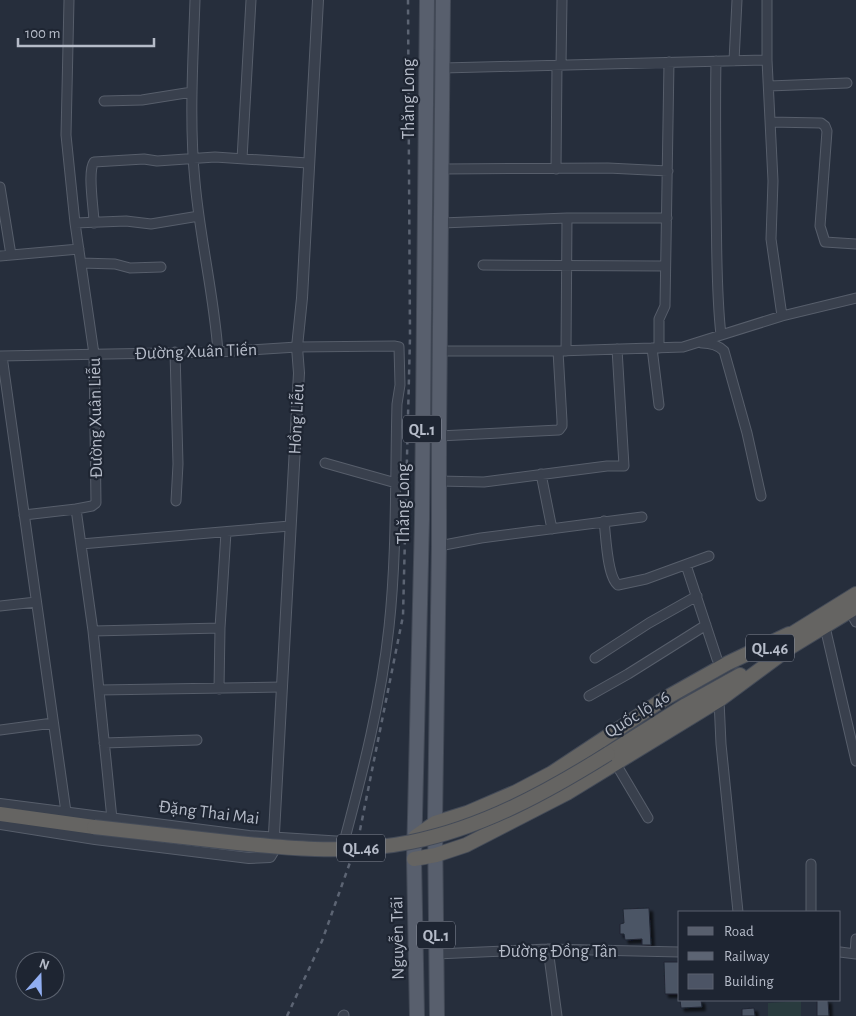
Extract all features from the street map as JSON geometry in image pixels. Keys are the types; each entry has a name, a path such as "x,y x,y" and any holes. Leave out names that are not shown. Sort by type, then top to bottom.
{"highway":[{"name":"Quốc lộ 46","path":"686,705 788,649 851,611 856,594"},
{"name":"Quốc lộ 46","path":"612,759 789,634 851,611"},
{"path":"415,837 435,823 467,813 516,792 552,773 664,699 722,666 789,634"},
{"path":"414,859 436,855 466,845 568,793 612,759 719,700 788,649"},
{"name":"QL.46","path":"0,814 94,827 281,847 372,848 442,835 484,821 612,759"}],"main road":[{"name":"Thăng Long","path":"414,859 422,552 427,0"},
{"name":"Thăng Long","path":"436,855 444,68 443,0"},
{"path":"422,436 439,436"},
{"name":"QL.1","path":"436,855 437,1016"},
{"name":"Nguyễn Trãi","path":"414,859 417,1016"}],"street":[{"name":"Đường Xuân Liễu","path":"69,0 66,135 75,223 94,354 96,502 92,506 76,509"},
{"path":"195,0 192,92 193,158 218,352"},
{"path":"242,159 251,0"},
{"name":"Hồng Liễu","path":"273,838 299,374 297,347 302,298 318,0"},
{"path":"556,169 562,0"},
{"path":"734,60 737,0"},
{"path":"767,0 772,239 782,316"},
{"path":"444,68 767,60"},
{"path":"716,61 714,127 716,155 716,246 721,335"},
{"path":"659,405 655,348 659,319 665,306 669,62"},
{"path":"769,86 847,83"},
{"path":"104,101 142,100 192,92"},
{"path":"770,122 821,123 825,126 827,131 820,226 825,242 856,244"},
{"path":"94,223 91,177 91,167 94,162 144,159 157,161 193,158 308,163"},
{"path":"442,169 630,168 668,171"},
{"path":"0,186 11,255"},
{"path":"75,223 126,221 150,224 199,216"},
{"path":"442,223 567,218 667,218"},
{"path":"439,436 559,430 562,426 562,351 567,265 567,218"},
{"path":"0,256 79,249"},
{"path":"81,263 115,264 130,268 160,267"},
{"path":"483,265 665,266"},
{"path":"441,351 562,351 683,347 782,316 856,298"},
{"path":"696,343 709,343 720,347 724,351 747,434 761,496"},
{"name":"Đường Xuân Tiến","path":"1,356 218,352 297,347 398,346 400,351 400,385 397,404 396,483"},
{"path":"439,481 484,482 625,465 617,349"},
{"path":"175,352 178,464 176,501"},
{"path":"1,356 66,812"},
{"path":"273,838 344,842 368,753 384,666 392,594 396,483 325,463"},
{"path":"541,474 552,529"},
{"path":"24,515 76,509 94,631 112,819"},
{"path":"439,546 481,538 642,517"},
{"path":"604,521 613,581 618,585 646,579 709,556"},
{"path":"81,544 290,526"},
{"path":"219,689 220,628 226,532"},
{"path":"686,565 698,596 717,658 722,666"},
{"path":"595,658 649,623 698,596"},
{"path":"0,606 36,602"},
{"path":"589,696 706,625"},
{"path":"825,627 856,761"},
{"path":"94,631 220,628"},
{"path":"99,690 282,687"},
{"path":"719,700 721,744 738,911"},
{"path":"0,730 53,723"},
{"path":"104,743 197,740"},
{"path":"612,759 648,818"},
{"name":"Đặng Thai Mai","path":"0,804 212,832 273,838 273,852 270,857 266,858 209,853 95,839 0,824"},
{"path":"209,853 212,832"},
{"path":"811,864 811,911"},
{"path":"841,952 855,954 856,939"},
{"path":"548,949 557,1016"},
{"name":"Đường Đồng Tân","path":"436,954 548,949 678,952"}],"shaded area":[{"path":"801,1001 801,1016 768,1016 768,1003"}],"building":[{"path":"649,908 651,945 642,945 642,939 625,940 624,934 620,934 620,924 624,923 623,909"},
{"path":"664,962 678,962 678,994 665,994"},
{"path":"680,1001 701,1001 702,1007 681,1008"},
{"path":"817,1001 828,1001 829,1016 817,1016"},
{"path":"754,1008 755,1016 742,1016 742,1009"}],"railway":[{"path":"287,1016 322,941 358,840 403,616 410,337 408,0"}]}
